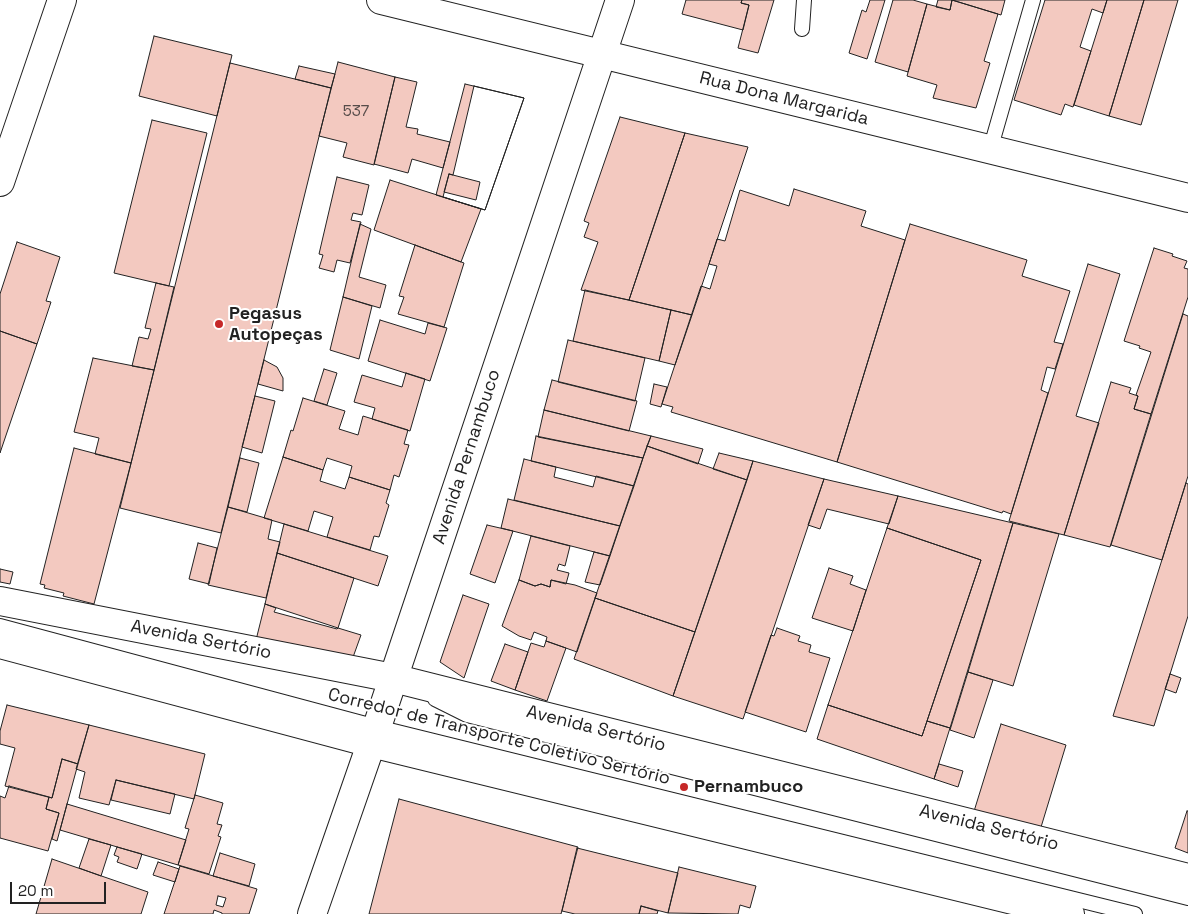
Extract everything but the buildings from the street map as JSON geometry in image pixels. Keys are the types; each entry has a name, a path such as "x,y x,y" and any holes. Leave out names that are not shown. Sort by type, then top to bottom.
{"main road":[{"path":"0,182 62,0"},
{"name":"Rua Dona Margarida","path":"381,0 1188,198"},
{"name":"Avenida Pernambuco","path":"312,914 374,735 620,0"},
{"name":"Avenida Sertório","path":"0,601 393,678 1188,878"},
{"path":"0,644 374,735 1070,914"}],"lane":[{"path":"802,28 804,0"},
{"path":"990,150 1033,0"},
{"name":"Corredor de Transporte Coletivo Sertório","path":"0,626 374,735 1135,914"},
{"name":"Corredor de Transporte Coletivo Sertório","path":"393,678 467,715 1188,898"}],"place":[{"name":"Pegasus Autopeças","path":"219,324"},
{"name":"Pernambuco","path":"684,787"}]}
